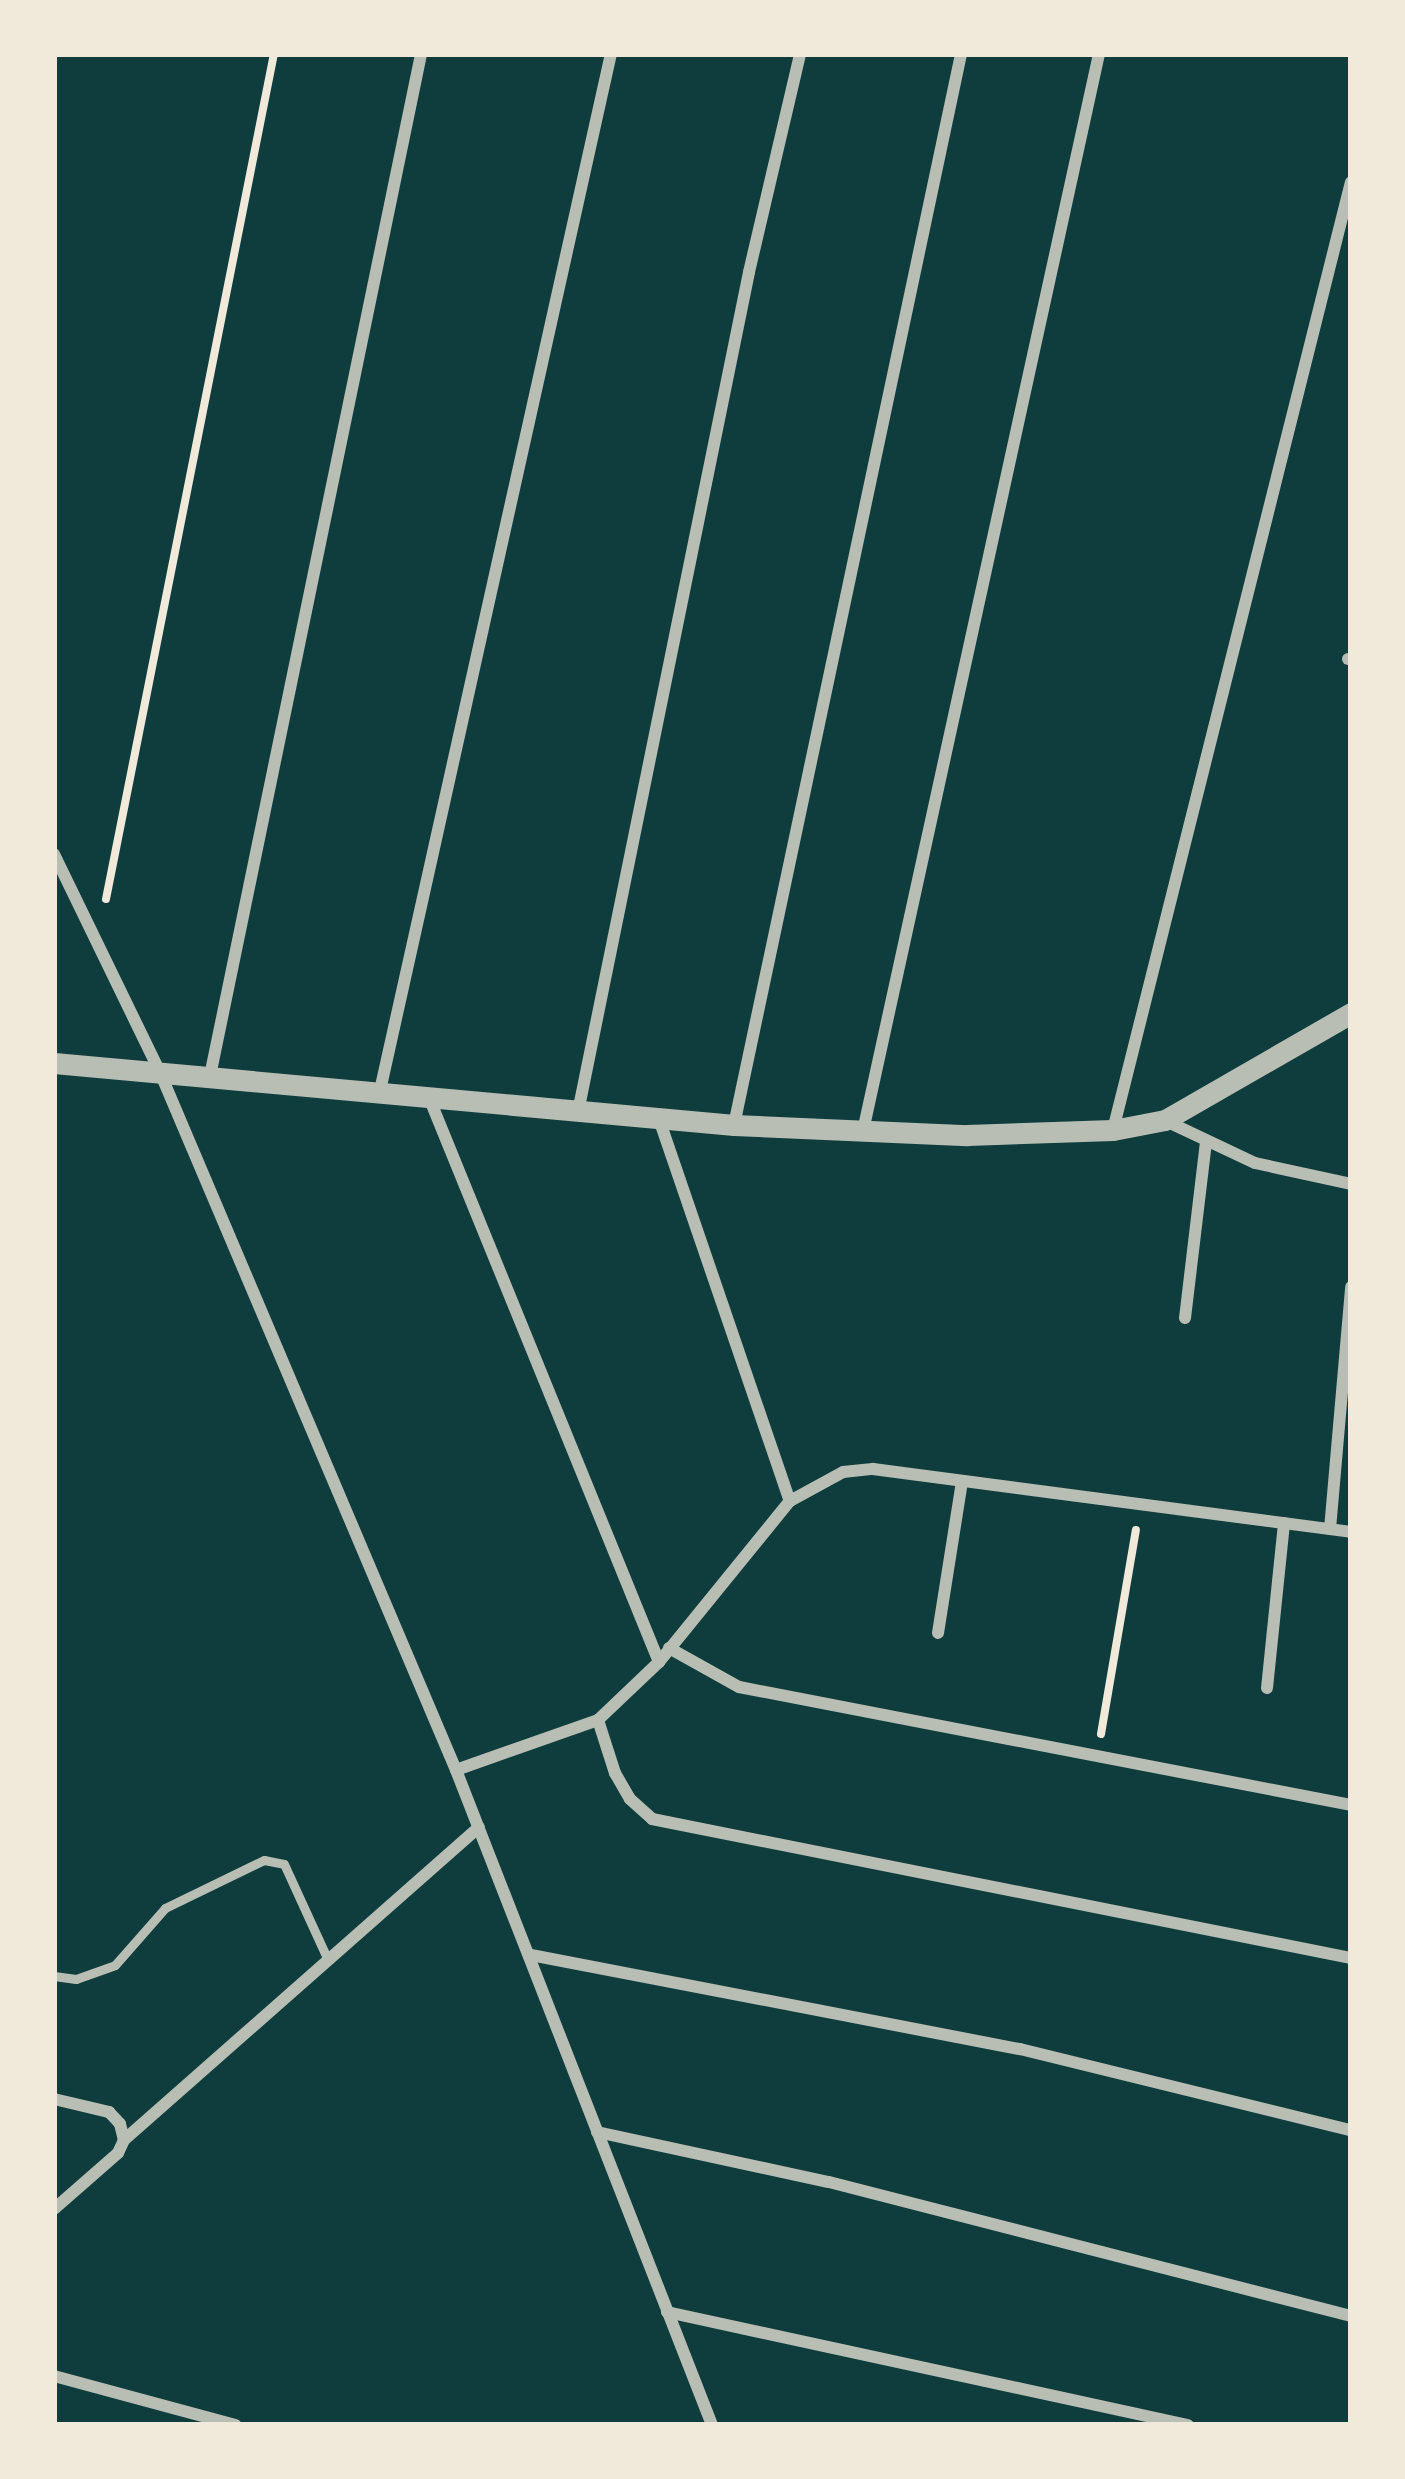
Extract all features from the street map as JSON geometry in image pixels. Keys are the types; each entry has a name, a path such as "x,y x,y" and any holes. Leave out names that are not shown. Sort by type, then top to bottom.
{"street":[{"path":"210,1076 421,54"},
{"path":"378,1096 611,54"},
{"path":"577,1113 749,272 800,54"},
{"path":"734,1125 961,54"},
{"path":"863,1132 1099,54"},
{"path":"1112,1130 1351,182"},
{"path":"54,854 159,1070 456,1770 712,2425"},
{"path":"54,1063 734,1125 863,1132 1112,1130 1165,1120 1351,1013"},
{"path":"430,1100 659,1662"},
{"path":"659,1119 790,1501"},
{"path":"1165,1120 1255,1163 1351,1184"},
{"path":"1185,1318 1206,1143"},
{"path":"1330,1529 1351,1287"},
{"path":"456,1770 506,1757 598,1720 659,1662 790,1501 815,1483 873,1468 1351,1532"},
{"path":"938,1633 962,1480"},
{"path":"1267,1688 1285,1523"},
{"path":"669,1648 739,1687 1351,1805"},
{"path":"598,1720 615,1773 630,1799 652,1819 1351,1958"},
{"path":"54,2209 118,2153 124,2140 479,1827"},
{"path":"531,1955 1019,2049 1351,2130"},
{"path":"54,2099 109,2111 124,2140"},
{"path":"597,2132 829,2182 1351,2316"},
{"path":"667,2312 1188,2425"},
{"path":"54,2376 236,2425"}],"lane":[{"path":"54,1976 76,1979 116,1965 165,1908 264,1860 284,1864 328,1960"}],"path":[{"path":"98,942 274,54"},
{"path":"1097,1757 1140,1504"}]}
